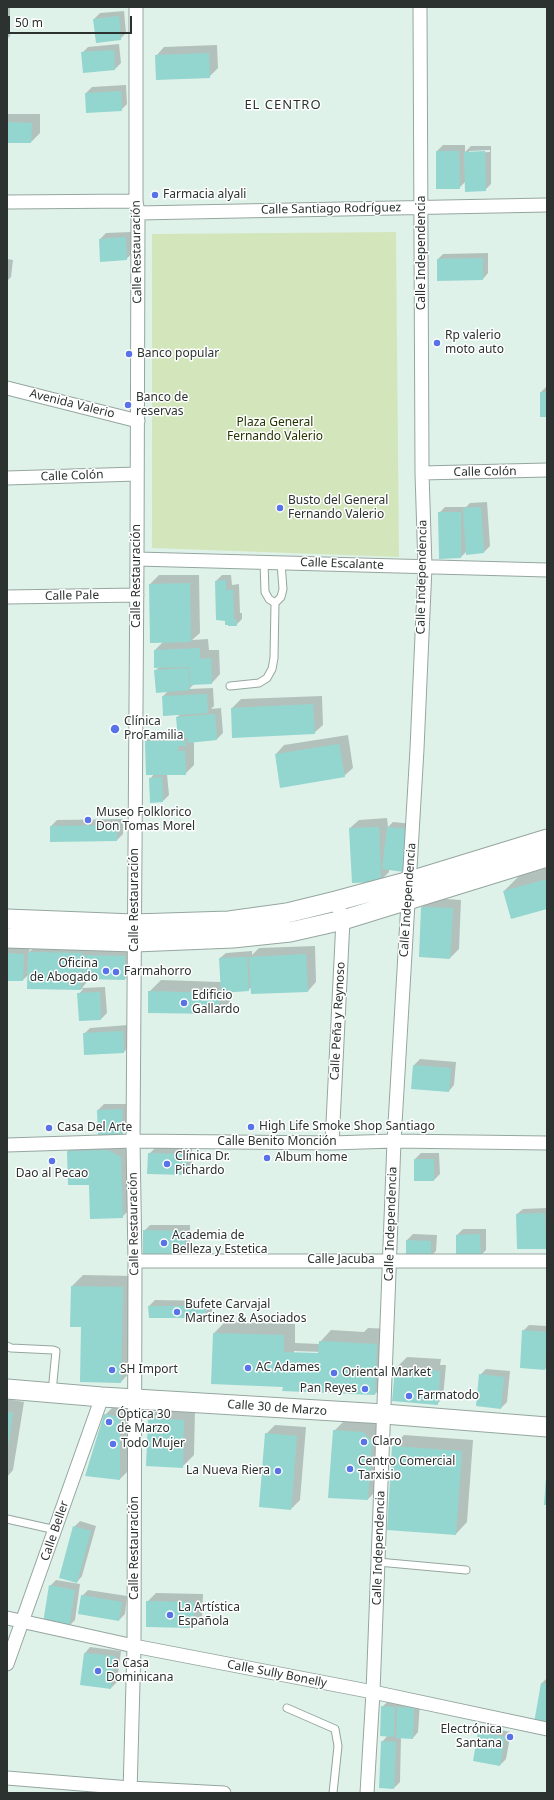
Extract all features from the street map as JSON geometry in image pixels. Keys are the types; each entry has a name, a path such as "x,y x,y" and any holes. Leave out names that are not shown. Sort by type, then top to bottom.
{"main road":[{"path":"7,938 134,933 229,922 287,913 410,881 547,839"},
{"path":"7,920 134,933 240,937 290,932 343,920 547,857"},
{"name":"Calle 30 de Marzo","path":"7,1388 102,1397 384,1414 547,1427"}],"street":[{"name":"Calle Restauración","path":"130,1791 134,1646 135,1399 133,1141 138,421 136,7"},
{"name":"Calle Independencia","path":"367,1793 373,1692 394,1141 410,881 424,567 422,473 420,7"},
{"name":"Calle Santiago Rodríguez","path":"7,202 137,207 422,207 547,205"},
{"name":"Avenida Valerio","path":"7,388 138,421"},
{"name":"Calle Colón","path":"422,473 547,470"},
{"name":"Calle Colón","path":"7,478 137,474"},
{"name":"Calle Escalante","path":"137,559 547,570"},
{"name":"Calle Pale","path":"7,597 137,595"},
{"name":"Calle Peña y Reynoso","path":"332,1143 343,920 336,901"},
{"name":"Calle Benito Monción","path":"7,1145 133,1141 332,1143 394,1141 547,1143"},
{"name":"Calle Jacuba","path":"135,1261 547,1261"},
{"name":"Calle Beller","path":"7,1664 56,1530 102,1397"},
{"name":"Calle Sully Bonelly","path":"7,1618 134,1646 373,1692 547,1729"},
{"path":"7,1778 130,1791 224,1793"}],"lane":[{"path":"264,562 265,592 268,599 275,603"},
{"path":"230,686 259,683 267,678 272,669 274,658 275,603 281,597 284,589 281,563"},
{"path":"7,1346 11,1348 56,1351 52,1392"},
{"path":"7,1519 56,1530"},
{"path":"378,1562 466,1570"},
{"path":"286,1708 335,1729 338,1746 333,1793"}],"green space":[{"name":"Plaza General Fernando Valerio","path":"396,232 399,557 152,548 152,234"}],"building":[{"path":"119,16 121,40 96,43 93,19"},
{"path":"114,50 115,70 83,73 81,52"},
{"path":"209,53 210,78 156,80 155,55"},
{"path":"121,91 122,111 86,113 85,93"},
{"path":"7,122 32,123 31,143 7,143"},
{"path":"436,151 459,151 460,189 436,189"},
{"path":"485,151 486,191 465,192 464,152"},
{"path":"126,237 127,260 100,262 99,239"},
{"path":"483,258 483,280 437,281 437,259"},
{"path":"540,392 547,392 547,417 540,417"},
{"path":"481,507 484,553 466,555 463,508"},
{"path":"438,512 461,512 461,558 439,559"},
{"path":"226,580 226,590 233,590 234,619 236,619 237,626 228,626 225,625 225,621 216,620 215,581"},
{"path":"190,583 191,642 150,643 149,584"},
{"path":"200,648 200,659 211,658 212,684 190,685 189,667 154,668 154,650"},
{"path":"188,668 190,690 156,693 154,670"},
{"path":"207,694 208,713 163,716 162,696"},
{"path":"313,704 315,734 232,738 231,708"},
{"path":"215,714 217,740 188,743 188,738 178,739 176,717"},
{"path":"185,740 186,746 178,746 178,751 185,751 186,775 146,775 145,741"},
{"path":"339,744 345,777 280,788 275,754"},
{"path":"162,777 163,802 150,803 149,778"},
{"path":"117,825 117,841 50,842 50,826"},
{"path":"379,827 381,882 352,883 349,828"},
{"path":"387,827 409,829 404,872 382,869"},
{"path":"547,879 547,909 511,919 503,891"},
{"path":"421,907 453,908 450,959 419,957"},
{"path":"28,952 82,953 81,990 27,989"},
{"path":"7,953 24,954 23,981 7,981"},
{"path":"306,954 308,992 251,994 249,957"},
{"path":"83,955 125,956 125,980 83,979"},
{"path":"247,957 249,991 221,993 219,958"},
{"name":"Edificio Gallardo","path":"148,991 219,993 219,1014 148,1013"},
{"path":"100,992 101,1020 79,1021 77,993"},
{"path":"123,1031 124,1053 84,1055 83,1033"},
{"path":"413,1065 451,1068 449,1092 411,1089"},
{"path":"122,1109 123,1135 98,1136 97,1110"},
{"path":"108,1150 121,1157 123,1218 90,1219 89,1185 68,1185 67,1151"},
{"name":"Clínica Dr. Pichardo","path":"148,1153 187,1154 187,1175 147,1174"},
{"path":"414,1159 434,1159 434,1181 414,1181"},
{"path":"545,1213 546,1249 517,1249 516,1214"},
{"name":"Academia de Belleza y Estetica","path":"143,1230 185,1231 185,1255 143,1255"},
{"path":"480,1234 481,1257 456,1257 456,1235"},
{"path":"406,1240 431,1241 431,1258 406,1257"},
{"path":"71,1286 123,1287 121,1383 80,1382 81,1327 70,1327"},
{"name":"Bufete Carvajal Martinez & Asociados","path":"148,1306 206,1306 206,1318 149,1318"},
{"path":"522,1330 547,1332 545,1370 520,1368"},
{"path":"213,1333 284,1335 284,1352 318,1353 319,1341 377,1344 375,1395 282,1391 283,1387 211,1384"},
{"path":"395,1368 440,1371 438,1405 392,1401"},
{"path":"479,1374 504,1377 501,1409 476,1406"},
{"path":"7,1412 13,1413 8,1448 7,1448"},
{"path":"104,1414 120,1417 120,1480 85,1476"},
{"path":"148,1418 184,1420 183,1468 146,1466"},
{"name":"Centro Comercial Tarxisio","path":"333,1430 363,1432 372,1441 368,1500 328,1498"},
{"name":"La Nueva Riera","path":"265,1433 297,1436 291,1510 259,1507"},
{"path":"392,1446 462,1451 456,1535 387,1530"},
{"path":"546,1478 547,1505 544,1505"},
{"path":"73,1526 91,1531 77,1583 59,1578"},
{"path":"49,1585 75,1590 69,1627 43,1623"},
{"path":"81,1595 122,1602 119,1621 78,1614"},
{"name":"La Artística Española","path":"146,1601 194,1602 194,1628 146,1627"},
{"name":"La Casa Dominicana","path":"84,1653 115,1656 111,1689 80,1685"},
{"path":"541,1683 547,1684 547,1725 534,1723"},
{"path":"381,1706 395,1707 394,1737 380,1736"},
{"path":"397,1707 414,1708 413,1739 396,1738"},
{"path":"478,1732 505,1737 500,1766 473,1761"},
{"path":"381,1741 396,1742 394,1789 379,1788"}],"place":[{"name":"Farmacia alyali","path":"155,195"},
{"name":"Rp valerio moto auto","path":"437,343"},
{"name":"Banco popular","path":"129,354"},
{"name":"Banco de reservas","path":"128,405"},
{"name":"Busto del General Fernando Valerio","path":"280,508"},
{"name":"Clínica ProFamilia","path":"115,729"},
{"name":"Museo Folklorico Don Tomas Morel","path":"88,820"},
{"name":"Oficina de Abogado","path":"106,971"},
{"name":"Farmahorro","path":"116,972"},
{"name":"Edificio Gallardo","path":"184,1003"},
{"name":"High Life Smoke Shop Santiago","path":"251,1127"},
{"name":"Casa Del Arte","path":"49,1128"},
{"name":"Album home","path":"267,1158"},
{"name":"Dao al Pecao","path":"52,1161"},
{"name":"Clínica Dr. Pichardo","path":"167,1164"},
{"name":"Academia de Belleza y Estetica","path":"164,1243"},
{"name":"Bufete Carvajal Martinez & Asociados","path":"177,1312"},
{"name":"AC Adames","path":"248,1368"},
{"name":"SH Import","path":"112,1370"},
{"name":"Oriental Market","path":"334,1373"},
{"name":"Pan Reyes","path":"365,1389"},
{"name":"Farmatodo","path":"409,1396"},
{"name":"Óptica 30 de Marzo","path":"109,1422"},
{"name":"Claro","path":"364,1442"},
{"name":"Todo Mujer","path":"113,1444"},
{"name":"Centro Comercial Tarxisio","path":"350,1469"},
{"name":"La Nueva Riera","path":"278,1471"},
{"name":"La Artística Española","path":"170,1615"},
{"name":"La Casa Dominicana","path":"98,1671"},
{"name":"Electrónica Santana","path":"510,1737"}],"district":[{"name":"EL CENTRO","path":"283,105"}]}
